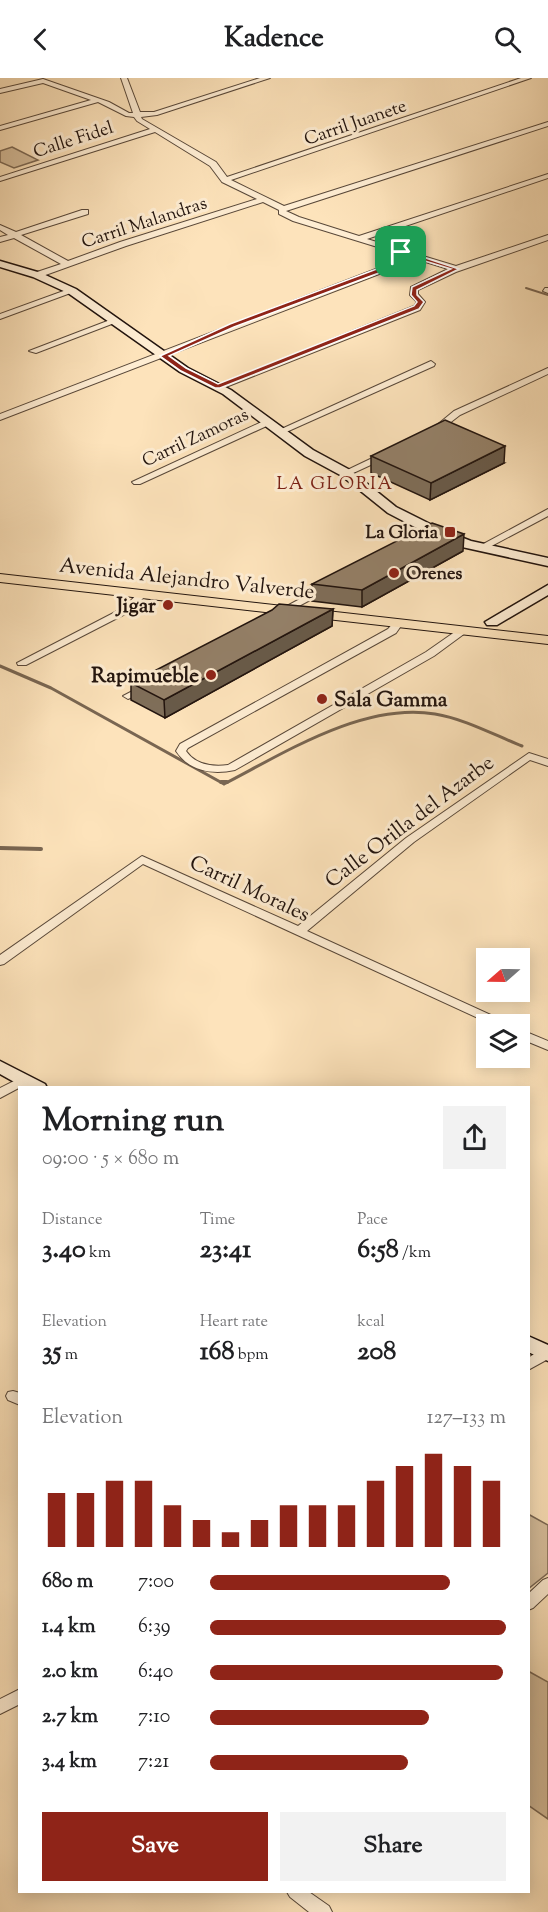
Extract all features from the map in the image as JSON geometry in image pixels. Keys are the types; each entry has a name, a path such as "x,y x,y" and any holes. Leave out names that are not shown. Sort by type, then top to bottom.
{"main road":[{"name":"Avenida Alejandro Valverde","path":"0,578 470,631"},
{"path":"470,631 492,622 509,619 528,638 548,640"},
{"path":"470,631 487,642 497,645 520,645 528,638"}],"street":[{"path":"124,78 139,120 213,164 225,180 283,209 548,124"},
{"path":"0,91 43,81 95,101 107,103 128,115 136,116 155,114 187,105 267,78"},
{"name":"Carril Juanete","path":"225,180 528,78"},
{"path":"0,84 12,88"},
{"path":"0,128 95,101"},
{"name":"Calle Fidel","path":"0,179 155,130"},
{"path":"358,239 548,176"},
{"name":"Carril Malandras","path":"37,275 262,200"},
{"path":"283,209 282,212 296,219 456,269"},
{"path":"0,240 85,212"},
{"path":"0,227 68,264"},
{"path":"218,387 417,308 421,302 414,295 414,289 456,269 548,237"},
{"path":"0,417 164,356 232,326 384,268 393,264 401,252"},
{"path":"0,264 37,275 72,291 184,370 218,387 309,453 346,473 393,510 430,534 481,548 548,562"},
{"path":"0,317 72,291"},
{"path":"33,351 113,322"},
{"path":"281,431 431,364"},
{"path":"426,437 457,413 548,371"},
{"name":"Carril Zamoras","path":"137,482 268,422"},
{"path":"346,473 396,450"},
{"path":"481,548 548,512"},
{"path":"268,623 283,610 333,584"},
{"path":"509,619 548,589"},
{"path":"22,663 128,609 141,595"},
{"path":"398,623 392,631 184,746 181,751 183,756 202,768 217,771 231,768 470,631"},
{"path":"128,696 158,680"},
{"name":"Calle Orilla del Azarbe","path":"298,932 410,840 529,756 548,763"},
{"name":"Carril Morales","path":"0,961 142,859 478,1014"},
{"path":"530,1038 548,1046"},
{"path":"0,1067 32,1084"},
{"path":"0,1094 18,1088"},
{"path":"530,1344 547,1353 530,1364"},
{"path":"530,1602 548,1584"},
{"path":"0,1707 18,1697"},
{"path":"297,1893 323,1912"}],"shaded area":[{"path":"12,147 38,160 14,168 0,162 0,151"},
{"path":"530,1515 548,1525 548,1573 530,1587"},
{"path":"530,1672 548,1682 548,1819 530,1806"}],"building":[{"path":"445,420 505,446 431,483 371,456"},
{"path":"432,523 464,534 362,590 312,584"},
{"path":"279,604 333,609 164,700 131,683 272,610"}],"waterway":[{"path":"526,288 548,295"},
{"path":"0,666 51,688 224,784 326,732 381,715 408,712 446,716 522,746"},
{"path":"221,782 227,782"},
{"path":"0,848 41,849"}],"place":[{"name":"La Gloria","path":"450,532"},
{"name":"Orenes","path":"394,573"},
{"name":"Jigar","path":"168,605"},
{"name":"Rapimueble","path":"211,675"},
{"name":"Sala Gamma","path":"322,699"}],"district":[{"name":"LA GLORIA","path":"335,483"}],"route":[{"path":"401,252 456,269 414,289 414,295 421,302 417,308 218,387 184,370 164,356 232,326 390,266 401,252"}]}
